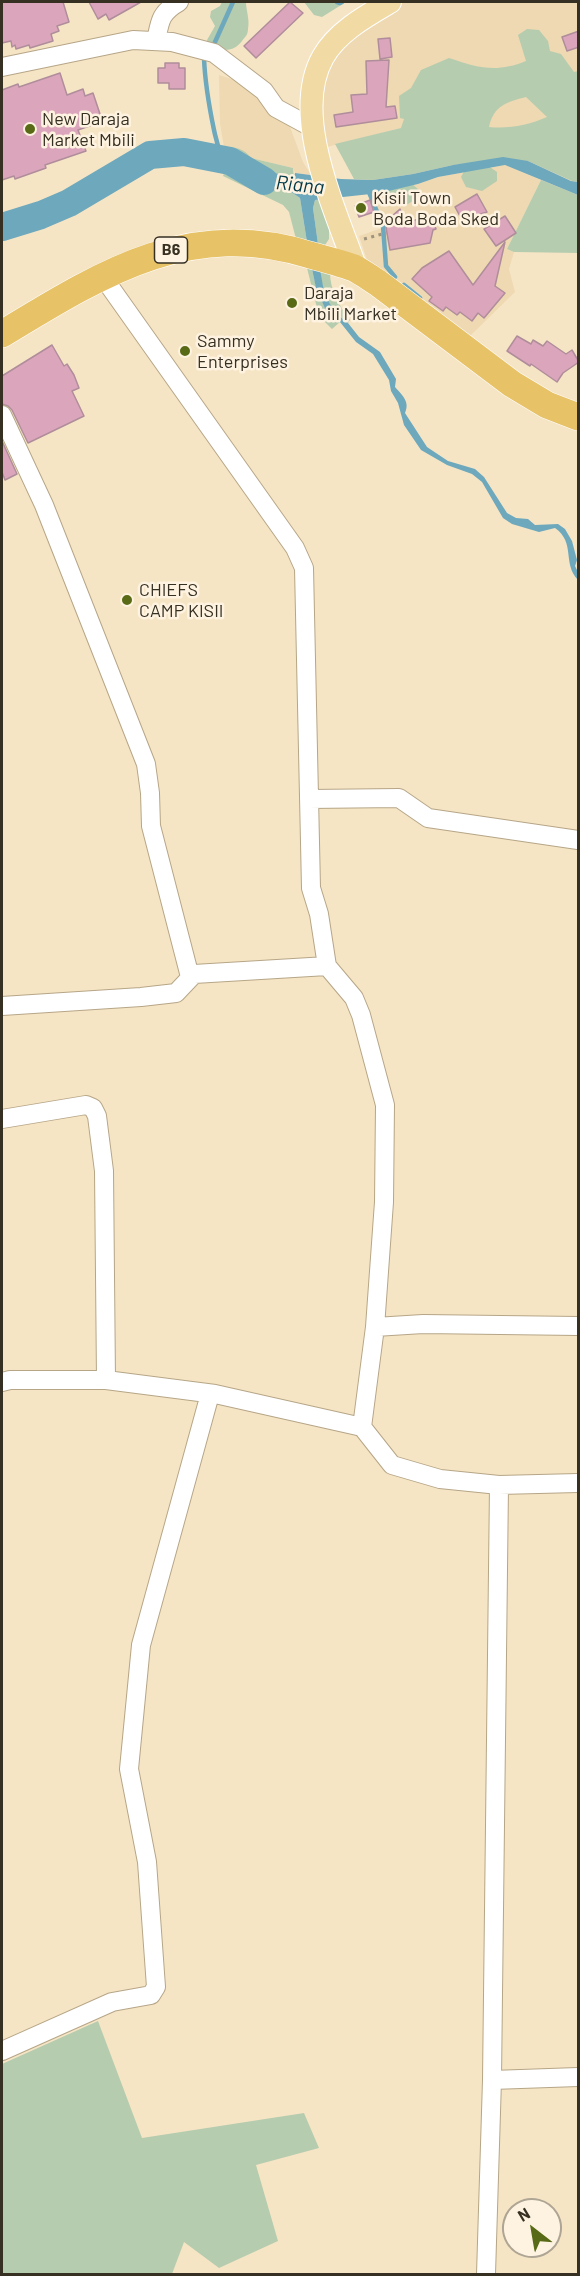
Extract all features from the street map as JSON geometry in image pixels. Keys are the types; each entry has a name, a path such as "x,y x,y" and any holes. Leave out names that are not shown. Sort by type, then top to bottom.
{"highway":[{"name":"B6","path":"2,334 103,277 158,254 180,247 208,243 252,242 292,249 356,269 512,384 548,405 579,417"}],"main road":[{"path":"356,269 322,168 311,127 311,91 323,57 343,32 390,2"}],"street":[{"path":"156,41 161,18 167,9 179,2"},
{"path":"2,67 133,40 172,42 214,53 264,91 276,108 311,127"},
{"path":"103,277 296,548 304,568 310,888 318,914 327,966 354,998 361,1015 385,1105 384,1202 375,1327 363,1427"},
{"path":"2,415 44,505 146,764 151,826 190,977"},
{"path":"309,799 399,798 428,818 579,840"},
{"path":"2,1006 176,993 194,974 327,966"},
{"path":"2,1119 86,1105 93,1108 98,1116 104,1171 106,1380"},
{"path":"375,1327 423,1324 579,1326"},
{"path":"2,1382 10,1380 106,1380 210,1394 363,1427 392,1465 440,1479 499,1485 579,1483"},
{"path":"2,2051 112,2002 151,1995 156,1987 147,1862 129,1769 141,1645 210,1394"},
{"path":"486,2274 492,2080 499,1485"},
{"path":"492,2080 579,2077"}],"shaded area":[{"path":"403,2 578,2 578,131 401,128 327,147 319,105 328,62 363,24"},
{"path":"219,75 238,81 260,96 289,124 303,162 311,175 295,173 293,168 251,158 237,148 224,147 220,124"},
{"path":"505,165 541,180 507,249 514,252 509,269 515,292 469,337 370,269 359,236 385,227 372,195 438,177"}],"green space":[{"path":"222,2 246,2 249,22 247,33 238,45 230,49 208,45 207,40 215,26 210,17 211,11 220,6"},
{"path":"304,2 346,2 322,17 314,15"},
{"path":"527,29 539,30 548,41 550,51 561,54 574,72 578,71 578,182 528,161 453,165 373,180 354,179 335,144 401,128 404,119 400,118 399,96 411,88 421,70 449,58 487,68 506,67 526,61 518,35","holes":["526,97 547,117 519,126 489,127 498,109"]},
{"path":"224,147 239,149 251,158 293,168 294,178 253,167 223,154"},
{"path":"484,163 497,172 497,181 482,191 466,187 461,177 467,166"},
{"path":"226,168 291,192 300,198 307,242 296,239 289,212 283,205 223,176"},
{"path":"541,180 578,195 578,253 514,252 507,249"},
{"path":"411,183 419,190 419,197 408,204 394,205 385,197 384,189"},
{"path":"315,200 319,200 329,228 329,239 325,245 318,244 313,208"},
{"path":"307,268 312,269 324,305 340,322 332,329 322,319"},
{"path":"320,269 330,273 339,304 350,320 348,323 335,312 327,300"},
{"path":"98,2021 142,2138 304,2113 319,2148 256,2165 278,2241 219,2268 184,2242 172,2274 2,2274 2,2064"}],"water":[{"path":"503,157 528,161 578,182 578,195 505,165 438,177 380,193 315,200 313,208 318,244 307,242 300,198 291,192 226,168 232,158 253,167 294,178 295,173 341,179 373,180"},
{"path":"312,269 320,269 324,292 334,312 348,323 359,337 380,352 396,379 395,387 406,402 405,413 427,447 448,461 475,469 484,477 507,513 516,518 528,519 535,525 558,524 565,529 572,541 577,560 575,566 578,580 573,574 565,540 555,528 539,532 512,524 503,518 482,482 472,474 447,465 421,450 404,425 389,380 373,354 356,342 340,322 328,315 316,288"}],"building":[{"path":"2,2 63,2 69,22 57,26 59,31 51,34 53,41 30,48 29,45 16,49 15,45 12,47 11,41 2,43"},
{"path":"89,2 141,2 109,20 106,14 98,19"},
{"path":"290,2 303,13 256,58 244,46"},
{"path":"579,31 579,47 567,51 562,37"},
{"path":"390,38 392,57 380,59 378,39"},
{"path":"389,60 386,107 395,106 397,118 336,127 334,115 353,112 351,95 367,94 366,61"},
{"path":"165,63 179,63 179,68 185,68 185,89 169,89 169,83 158,83 158,68 165,68"},
{"name":"New Daraja Market Mbili","path":"60,73 67,95 83,89 85,96 93,93 101,117 93,120 95,124 78,130 86,151 45,165 46,168 15,179 14,176 2,180 2,90 18,84 19,87"},
{"path":"477,194 487,212 462,220 455,207"},
{"path":"370,200 374,212 359,217 355,206"},
{"path":"400,209 406,223 431,215 436,229 433,230 430,243 390,250 385,222"},
{"path":"505,216 516,233 496,246 484,229"},
{"path":"505,242 495,286 505,293 484,318 478,313 472,321 460,312 457,315 446,307 443,311 429,301 432,297 412,279 422,268 449,251 473,285"},
{"path":"517,336 531,344 533,340 543,346 547,341 566,354 572,350 579,362 563,373 557,382 507,351"},
{"path":"52,345 64,366 67,364 74,375 79,388 72,391 84,416 28,443 12,410 2,404 2,376"},
{"path":"2,441 17,474 5,480 2,472"}],"waterway":[{"path":"215,42 233,2"},
{"path":"337,2 342,2"},
{"path":"204,58 219,159"},
{"name":"Riana","path":"2,227 41,215 69,203 150,155 184,152 230,161 264,181"},
{"path":"368,190 383,226 386,266 395,277"},
{"path":"404,285 420,298"}],"place":[{"name":"New Daraja Market Mbili","path":"30,129"},
{"name":"Kisii Town Boda Boda Sked","path":"361,208"},
{"name":"Daraja Mbili Market","path":"292,303"},
{"name":"Sammy Enterprises","path":"185,351"},
{"name":"CHIEFS CAMP KISII","path":"127,600"}]}
